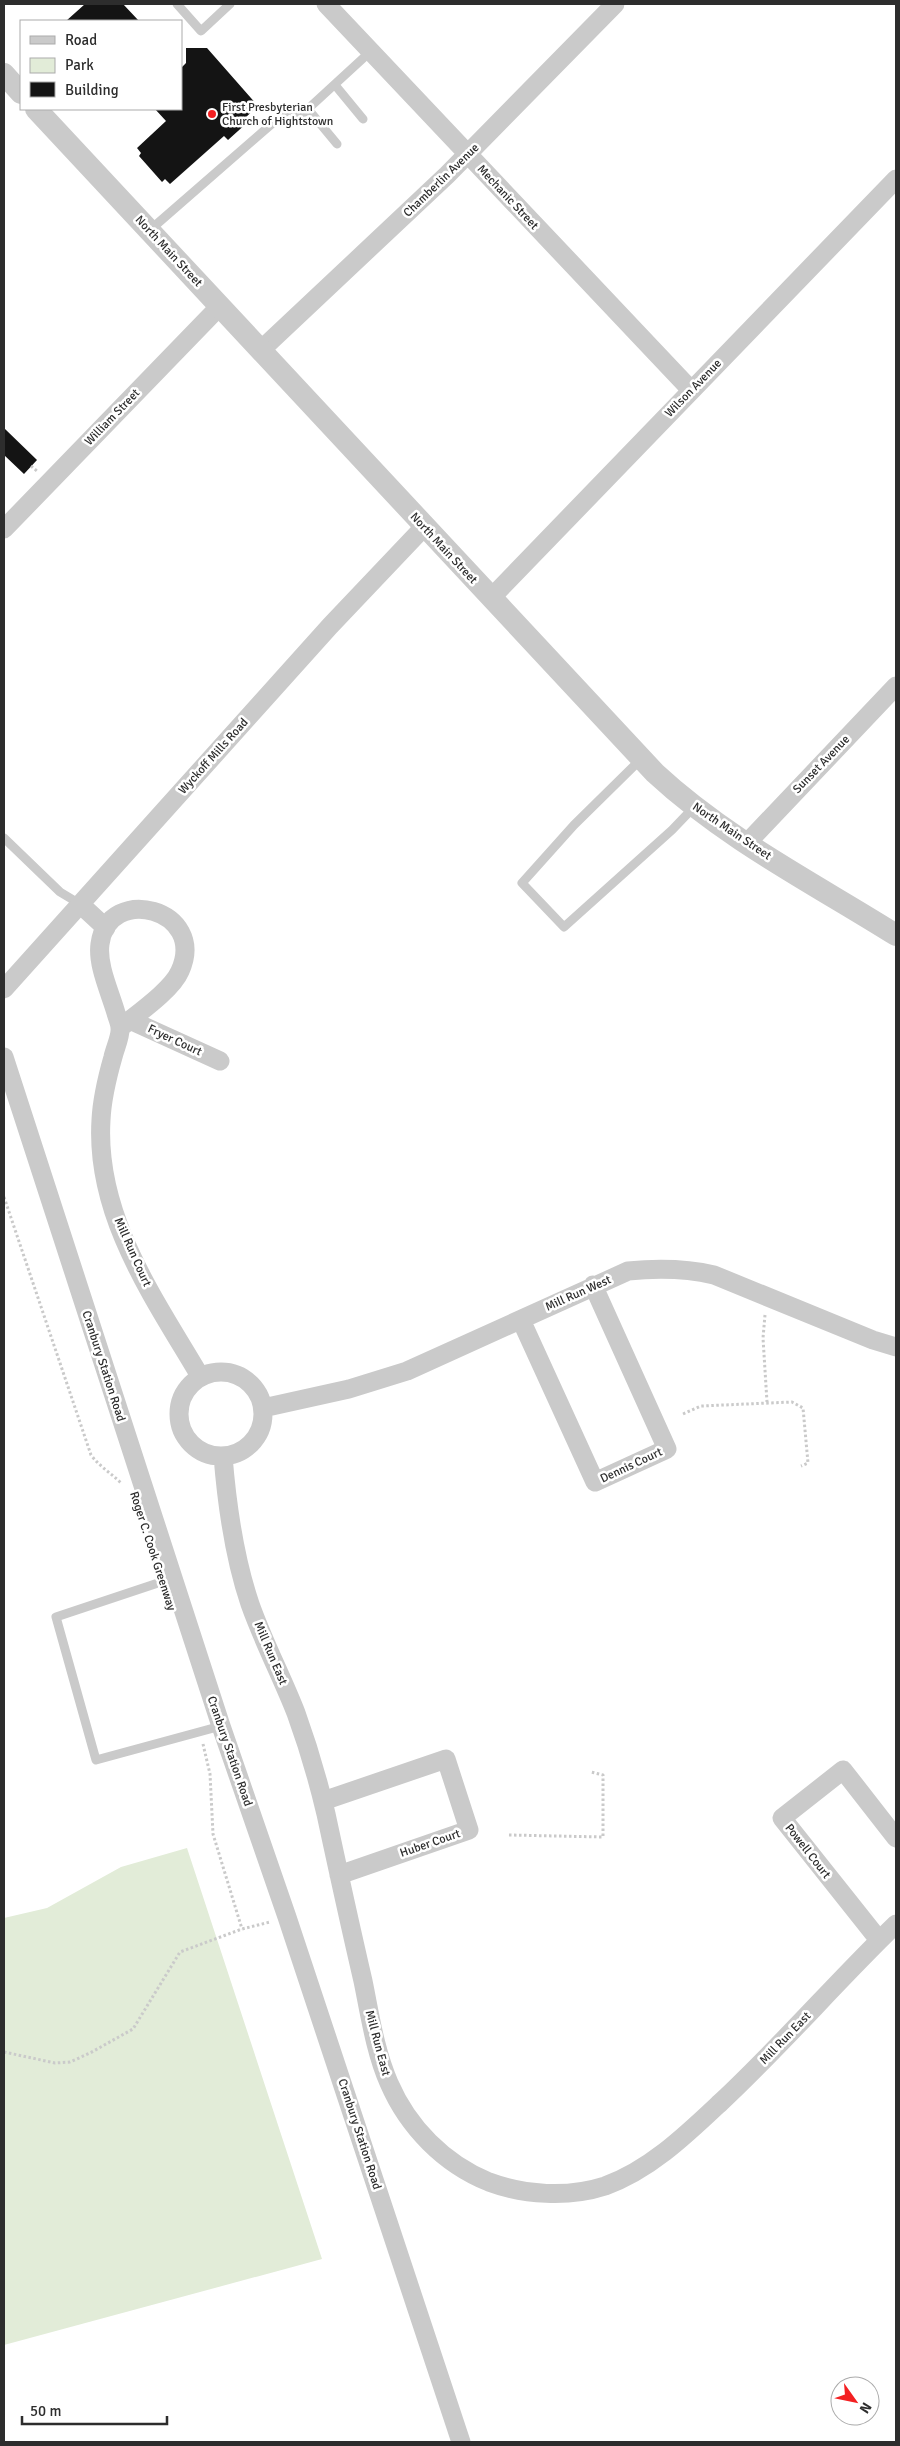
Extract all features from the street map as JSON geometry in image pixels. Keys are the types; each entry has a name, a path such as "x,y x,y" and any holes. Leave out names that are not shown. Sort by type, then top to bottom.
{"street":[{"name":"Mechanic Street","path":"326,4 691,390"},
{"name":"Chamberlin Avenue","path":"261,350 467,154 615,4"},
{"path":"4,74 20,92"},
{"name":"North Main Street","path":"37,110 424,527 641,759 672,789 747,843 896,935"},
{"name":"Wilson Avenue","path":"491,598 896,179"},
{"name":"William Street","path":"4,529 220,306"},
{"name":"Wyckoff Mills Road","path":"4,988 424,527"},
{"name":"Sunset Avenue","path":"747,843 896,686"},
{"path":"80,904 106,928"},
{"path":"143,908 159,912 172,920 180,932 185,946 184,960 180,972 169,985 125,1024 99,955 100,942 106,928 116,917 128,910 143,908"},
{"name":"Fryer Court","path":"125,1024 220,1061"},
{"name":"Mill Run Court","path":"125,1024 105,1086 101,1120 101,1143 107,1187 119,1226 138,1270 200,1376"},
{"name":"Cranbury Station Road","path":"4,1057 221,1726 288,1917 462,2442"},
{"name":"Mill Run West","path":"263,1408 349,1389 407,1371 628,1271 661,1268 687,1269 714,1275 873,1340 896,1347"},
{"name":"Dennis Court","path":"521,1320 594,1482 667,1450 593,1286"},
{"path":"223,1371 240,1376 254,1387 263,1408 262,1422 253,1440 237,1453 223,1456 211,1455 199,1450 189,1442 182,1431 179,1420 181,1401 190,1384 200,1376 223,1371"},
{"name":"Mill Run East","path":"223,1456 238,1564 251,1605 296,1714 323,1801 378,2053 388,2082 400,2106 428,2142 472,2176 502,2187 529,2192 587,2190 606,2185 634,2173 685,2136 743,2082 896,1924"},
{"name":"Huber Court","path":"323,1801 446,1759 469,1830 339,1874"},
{"name":"Powell Court","path":"879,1940 782,1818 843,1770 896,1838"}],"lane":[{"path":"176,4 201,30 230,4"},
{"path":"150,231 290,108 298,118 371,51"},
{"path":"335,85 363,119"},
{"path":"308,109 337,144"},
{"path":"641,759 574,825 522,883 564,927 672,830 694,806"},
{"path":"4,838 60,892 80,904"},
{"path":"173,1578 56,1617 96,1760 221,1726"}],"path":[{"name":"Roger C. Cook Greenway","path":"4,1197 91,1455 100,1466 111,1472 122,1483 125,1492"},
{"path":"767,1402 764,1323 771,1298"},
{"path":"684,1414 702,1406 792,1402 803,1408 808,1463 801,1466"},
{"path":"200,1731 210,1774 213,1834 242,1928"},
{"path":"508,1835 603,1837 603,1775 591,1772"},
{"path":"4,2052 55,2063 70,2062 90,2053 133,2029 180,1952 242,1928 288,1917"}],"green space":[{"path":"187,1848 322,2259 4,2345 4,1918 47,1908 121,1867"}],"building":[{"path":"85,4 123,4 138,20 67,20"},
{"name":"First Presbyterian Church of Hightstown","path":"186,48 207,48 258,106 245,118 248,122 228,140 224,136 170,184 165,179 162,182 139,156 141,153 137,148 166,121 156,110 182,110 182,67 186,63"},
{"path":"4,428 37,460 24,474 4,455"}],"place":[{"name":"First Presbyterian Church of Hightstown","path":"212,114"}]}
